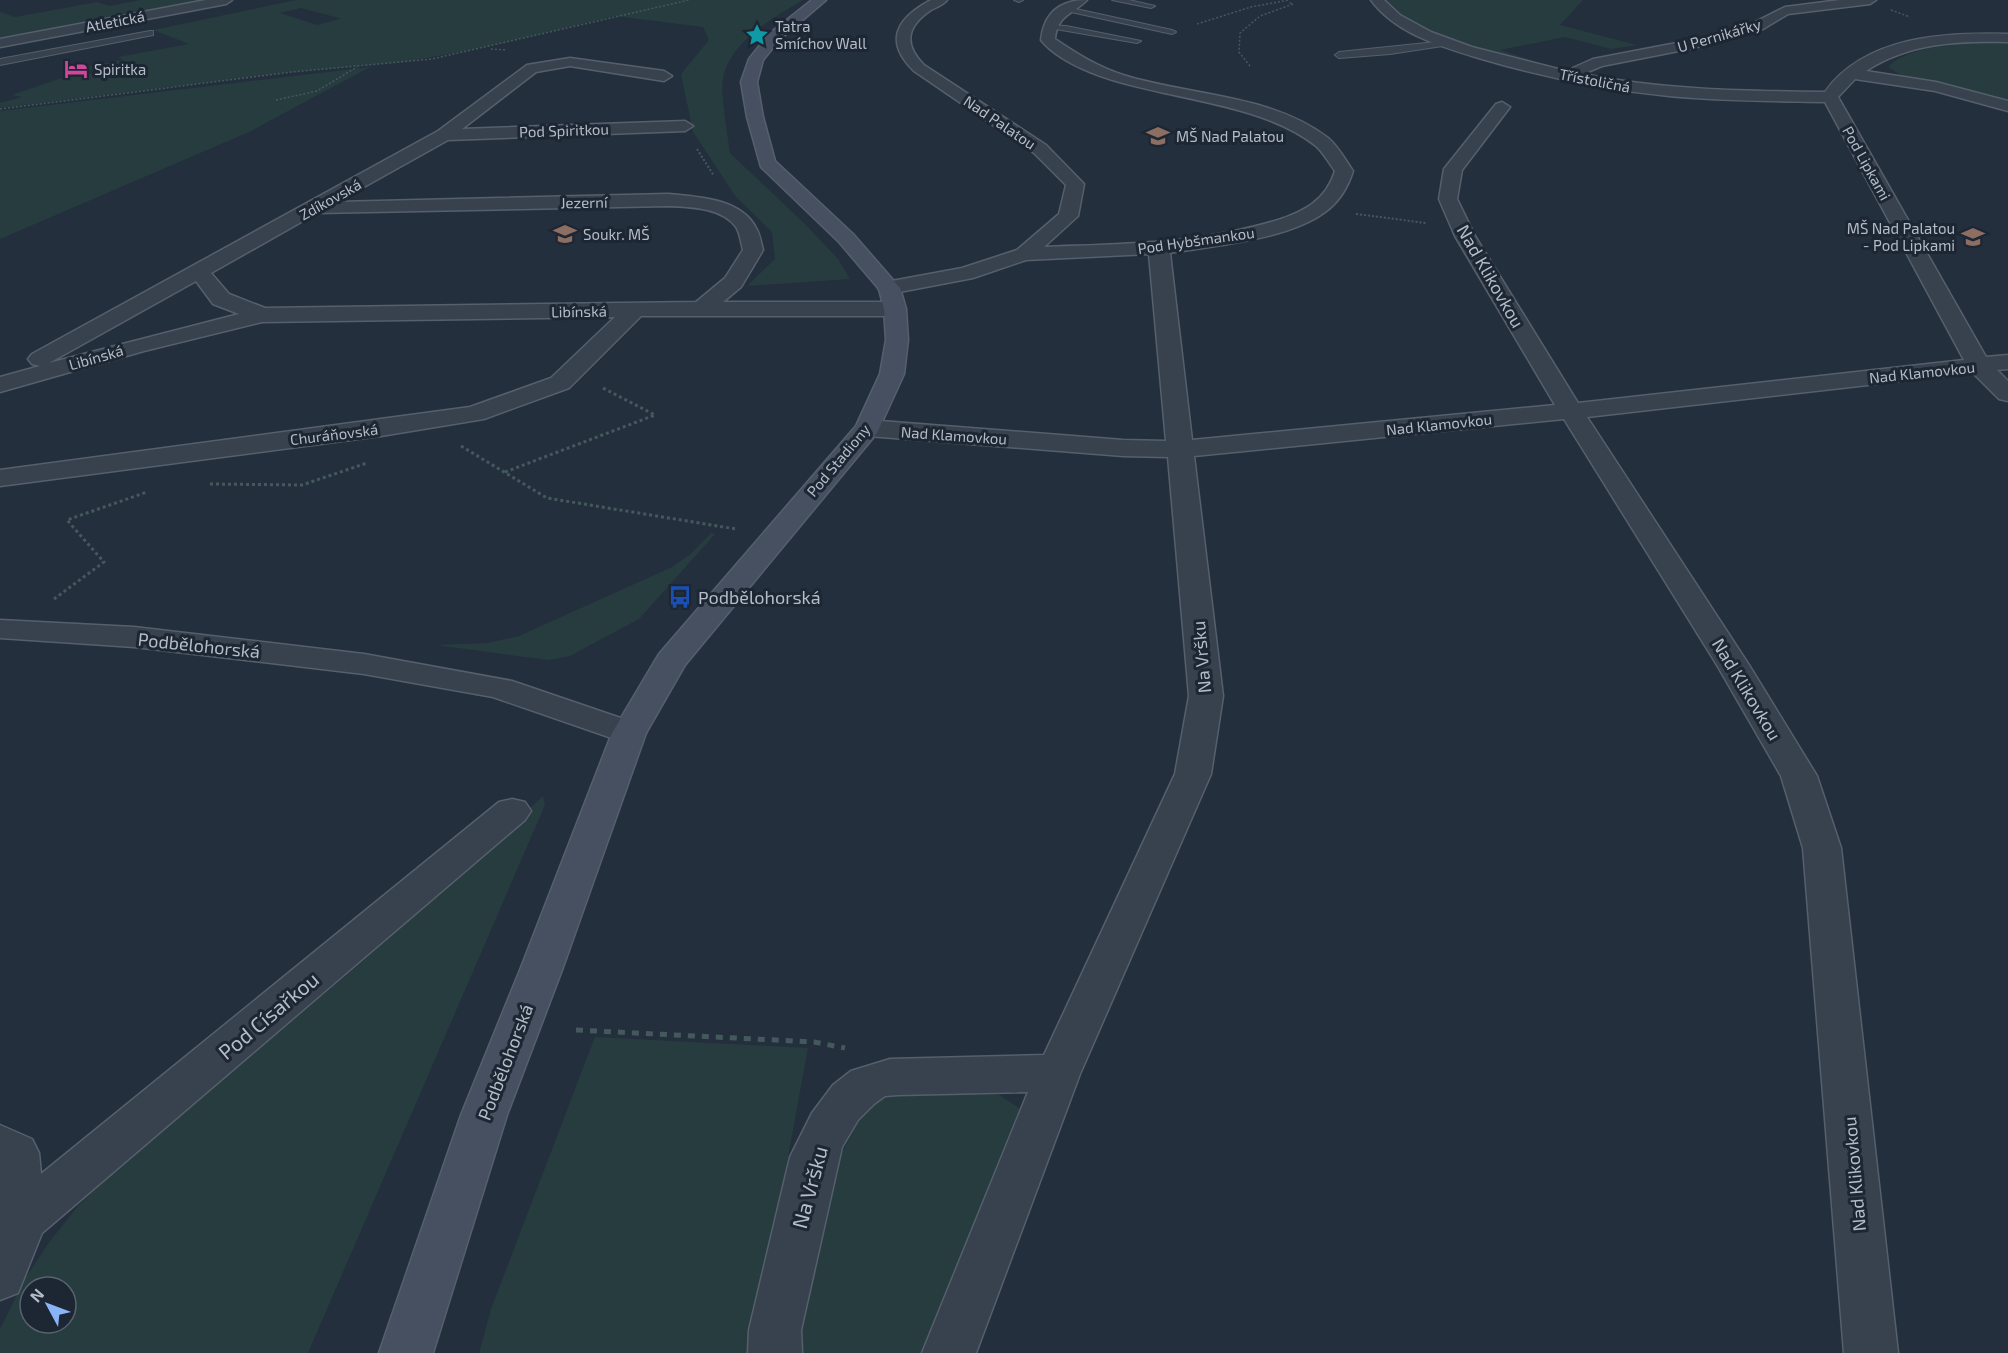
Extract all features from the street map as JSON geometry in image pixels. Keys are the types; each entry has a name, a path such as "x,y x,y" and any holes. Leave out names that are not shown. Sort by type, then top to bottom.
{"main road":[{"path":"820,0 774,37 756,59 749,82 766,163 846,238 892,299"},
{"name":"Pod Stadiony","path":"629,733 655,685 677,653 868,428 892,374 897,340 892,299"},
{"name":"Podbělohorská","path":"406,1353 484,1115 541,970 629,733"}],"street":[{"name":"Atletická","path":"2,42 226,0"},
{"name":"Nad Palatou","path":"941,0 926,7 909,22 904,36 906,53 919,68 1040,149 1075,184 1068,216 1024,254"},
{"name":"Třístoličná","path":"1377,0 1393,19 1446,43 1568,75 1671,92 1830,97"},
{"name":"U Pernikářky","path":"1568,75 1598,62 1694,44 1758,26 1798,4 1870,0"},
{"path":"1048,27 1054,16 1073,4"},
{"name":"Pod Hybšmankou","path":"892,299 1024,254 1159,248 1235,237 1292,222 1320,208 1339,187 1344,171 1338,155 1323,141 1293,125 1267,115 1109,75 1056,48 1048,40 1048,27"},
{"path":"1830,97 1836,86 1869,62 1897,49 1919,42 1943,39 2008,38"},
{"name":"Zdíkovská","path":"0,378 49,355 444,135 532,68 542,64 570,62 664,76"},
{"path":"1853,74 1936,87 2008,106"},
{"name":"Pod Lipkami","path":"1830,97 1979,366 2008,394"},
{"name":"Nad Klikovkou","path":"1502,107 1453,170 1448,199 1465,236 1571,411 1733,665 1799,776 1822,848 1871,1353"},
{"name":"Pod Spiritkou","path":"444,135 685,126"},
{"name":"Jezerní","path":"313,208 656,200 701,203 725,210 745,226 753,250 733,282 702,309"},
{"name":"Na Vršku","path":"949,1353 1058,1074 1193,774 1206,696 1182,449 1159,248"},
{"name":"Libínská","path":"199,272 221,299 262,315"},
{"name":"Libínská","path":"0,385 136,346 262,315 702,309 892,299"},
{"name":"Churáňovská","path":"0,478 475,414 560,383 635,310"},
{"name":"Nad Klamovkou","path":"868,428 1123,448 1182,449 1571,411 2008,362"},
{"name":"Podbělohorská","path":"0,629 134,637 364,664 500,688 629,733"},
{"name":"Pod Císařkou","path":"0,1276 23,1219 512,811"},
{"name":"Na Vršku","path":"775,1353 775,1329 814,1157 822,1138 848,1101 867,1084 898,1077 991,1073 1058,1074"},
{"name":"Pod Císařkou","path":"0,1145 15,1153 23,1219"}],"lane":[{"path":"1116,0 1151,6"},
{"path":"1073,4 1172,32"},
{"path":"1048,27 1066,28 1137,41"},
{"path":"0,62 150,33"},
{"path":"1339,55 1446,43"}],"path":[{"path":"0,109 292,72 432,59 689,0"},
{"path":"1172,32 1251,8 1289,0"},
{"path":"1250,66 1239,52 1240,33 1260,16 1293,4 1285,1"},
{"path":"276,100 317,91 358,67"},
{"path":"1349,213 1413,222"},
{"path":"504,472 655,415 599,386"},
{"path":"455,443 547,498 737,530"},
{"path":"207,484 302,485 368,463"},
{"path":"49,602 104,562 67,520 150,491"},
{"path":"576,1030 814,1042"}],"green space":[{"path":"141,0 202,0 0,38 0,12 15,17 97,2 109,6"},
{"path":"296,0 803,0 754,32 734,53 727,66 723,79 723,94 730,153 806,225 838,259 850,279 747,286 775,259 772,232 736,197 693,132 681,74 709,40 703,27 615,16 476,49 410,61 291,72 0,108 0,103 22,97 12,95 59,79 96,73 87,67 123,60 118,57 189,44 153,30","holes":["301,8 339,18 317,25 280,13"]},
{"path":"1386,0 1583,0 1560,25 1637,45 1611,49 1565,37 1500,50 1532,60 1527,62 1494,54 1403,20 1388,6"},
{"path":"1962,42 2008,42 2008,102 1902,76 1888,67 1894,61 1912,53"},
{"path":"370,67 249,132 0,239 0,111"},
{"path":"711,533 715,534 639,619 570,656 548,660 436,645 487,643 519,636 672,567 691,554"},
{"path":"543,796 545,805 308,1353 0,1353 0,1329 18,1292 18,1335 78,1335 78,1275 28,1275 50,1241 79,1205 117,1169 362,962"},
{"path":"595,1037 808,1048 752,1353 479,1353 491,1309"},
{"path":"916,1091 999,1095 1019,1108 1020,1122 921,1353 792,1353 822,1190 871,1098"}],"place":[{"name":"Tatra Smíchov Wall","path":"757,35"},
{"name":"Spiritka","path":"76,69"},
{"name":"MŠ Nad Palatou","path":"1158,136"},
{"name":"Soukr. MŠ","path":"565,234"},
{"name":"MŠ Nad Palatou - Pod Lipkami","path":"1973,237"},
{"name":"Podbělohorská","path":"680,597"}]}
